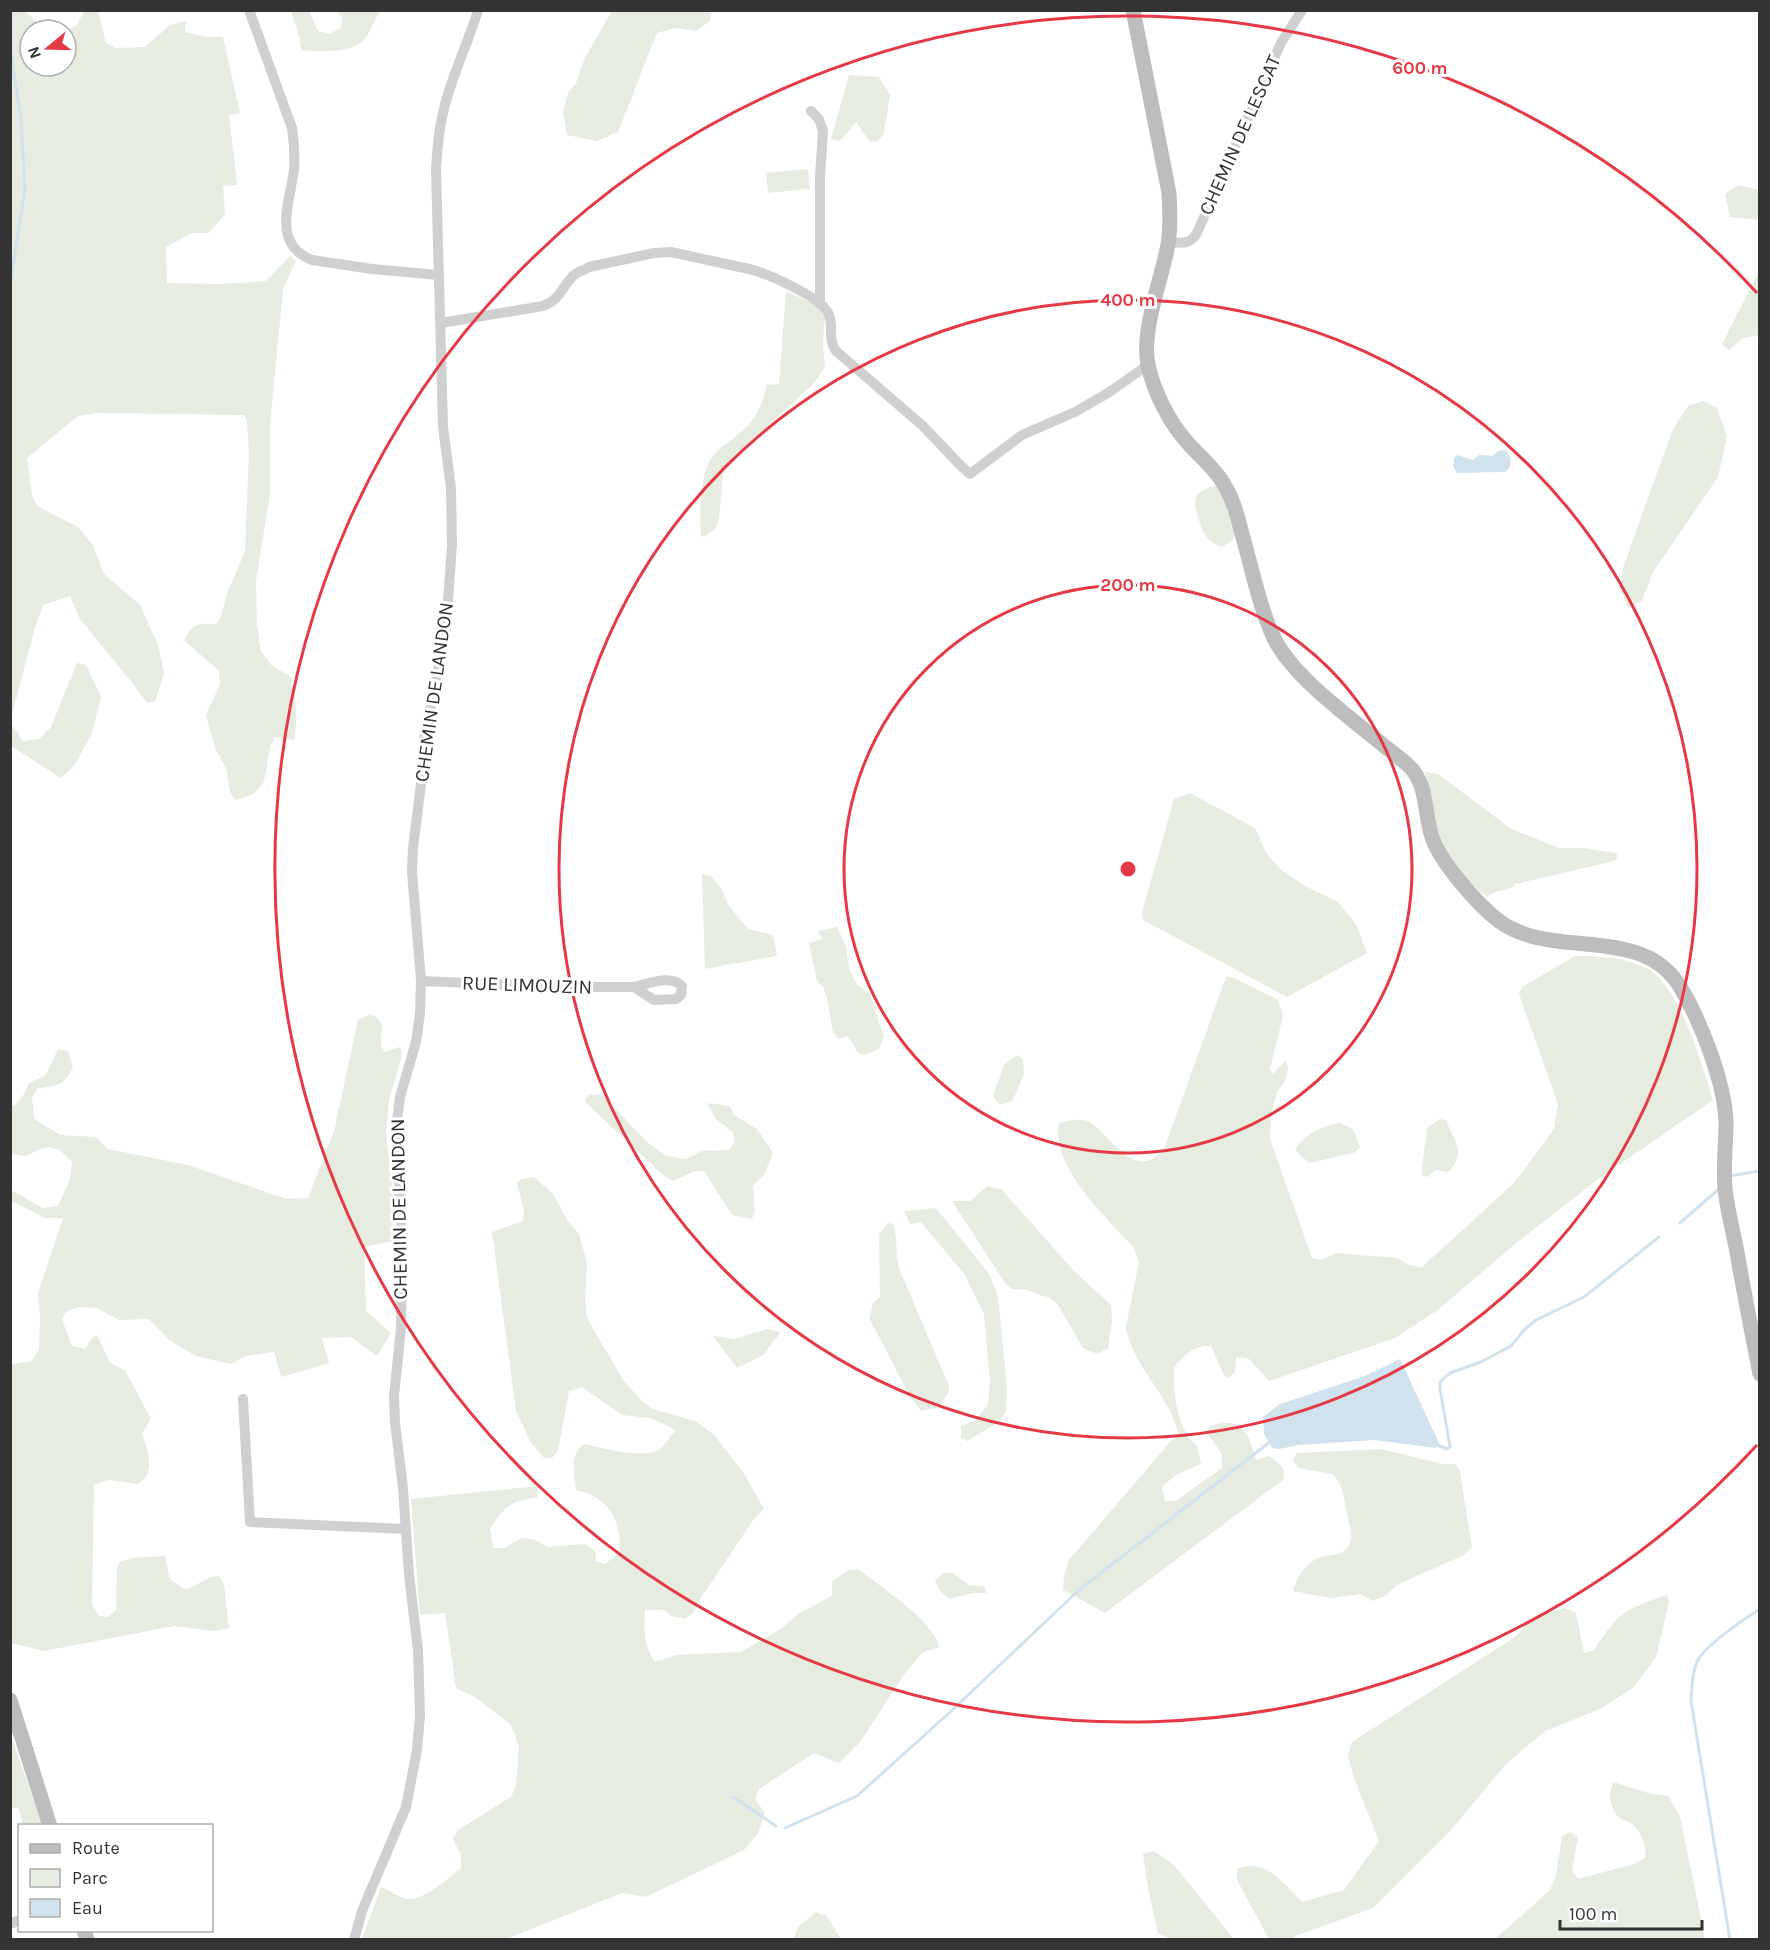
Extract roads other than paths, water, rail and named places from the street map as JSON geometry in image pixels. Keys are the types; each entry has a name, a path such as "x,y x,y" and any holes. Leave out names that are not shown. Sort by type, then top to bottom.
{"street":[{"path":"249,10 292,128 295,146 286,229 291,244 303,256 312,260 372,269 438,275"},
{"name":"CHEMIN DE LANDON","path":"354,1940 362,1911 406,1807 417,1750 420,1715 418,1650 395,1423 394,1396 400,1328 402,1239 396,1128 400,1097 416,1042 421,981 412,872 413,848 422,784 423,745 446,629 452,522 451,488 443,427 436,170 442,117 455,72 478,10"},
{"path":"1133,10 1169,193 1171,214 1169,242 1146,344 1148,365 1164,406 1178,430 1210,465 1226,487 1234,506 1263,609 1275,640 1289,662 1306,679 1410,768 1419,780 1423,792 1435,846 1458,880 1497,920 1514,931 1532,937 1636,953 1644,956 1677,981 1697,1019 1724,1101 1725,1189 1760,1374"},
{"name":"CHEMIN DE LESCAT","path":"1169,242 1184,244 1194,238 1197,233 1281,43 1302,10"},
{"path":"811,111 819,119 824,131 820,177 820,304"},
{"path":"441,323 543,306 560,296 573,276 580,271 654,253 671,252 761,272 820,304 829,315 830,343 836,351 923,426 970,474 1022,435 1075,412 1108,393 1148,365"},
{"name":"RUE LIMOUZIN","path":"421,981 560,987 634,987"},
{"path":"243,1399 250,1522 405,1529"},
{"path":"10,1700 49,1824"}],"water":[{"path":"1506,450 1511,462 1505,472 1457,473 1453,466 1457,455 1473,460 1479,455 1493,456 1498,451"},
{"path":"1400,1359 1439,1443 1436,1448 1374,1440 1272,1448 1264,1434 1263,1417 1280,1404 1365,1376"}],"waterway":[{"path":"10,285 25,189 21,120 11,54 11,10"},
{"path":"1729,1176 1760,1171"},
{"path":"1680,1223 1720,1188"},
{"path":"1435,1444 1447,1449 1450,1447 1440,1382 1450,1373 1481,1362 1511,1346 1536,1320 1584,1297 1659,1237"},
{"path":"785,1828 857,1796 1079,1590 1271,1441"},
{"path":"1730,1940 1691,1701 1692,1685 1696,1665 1702,1654 1726,1633 1760,1609"},
{"path":"733,1797 776,1826"}]}
